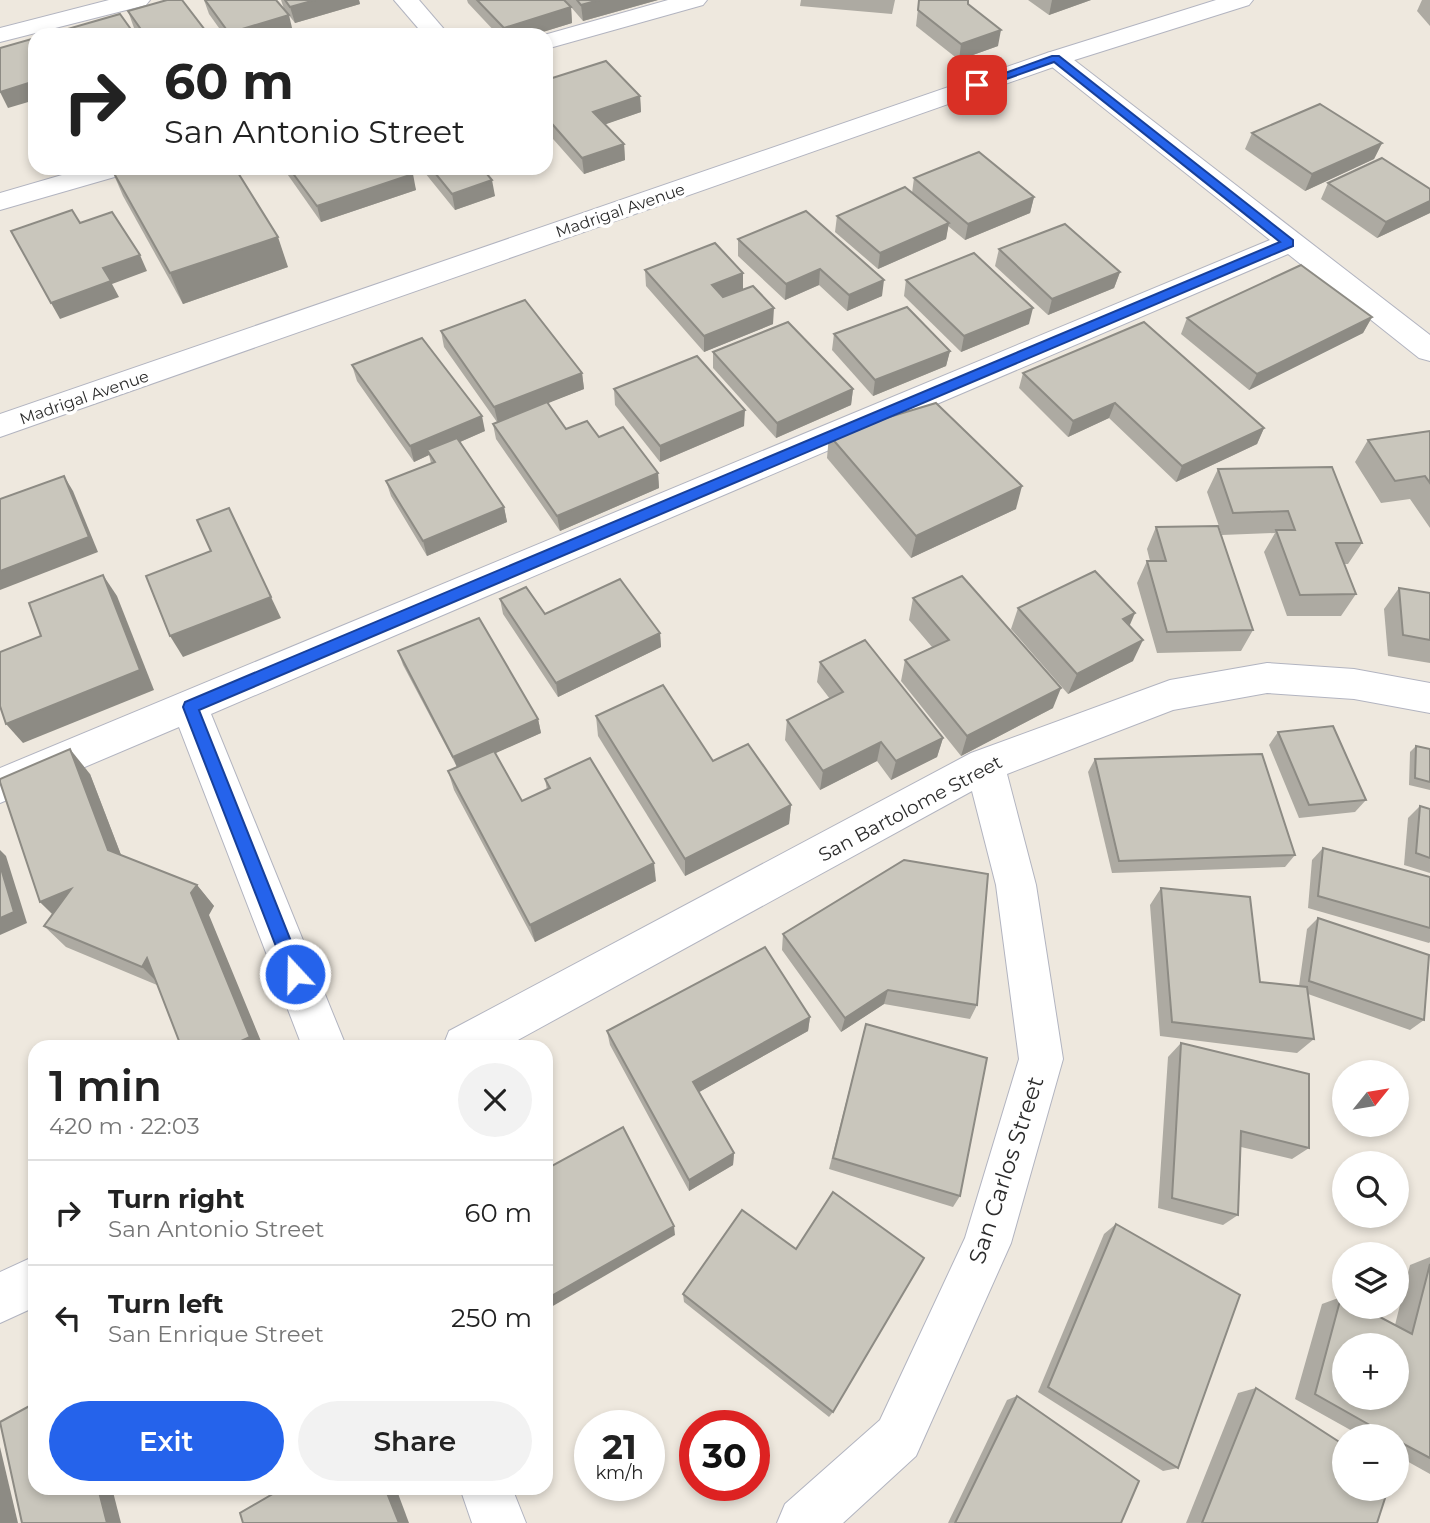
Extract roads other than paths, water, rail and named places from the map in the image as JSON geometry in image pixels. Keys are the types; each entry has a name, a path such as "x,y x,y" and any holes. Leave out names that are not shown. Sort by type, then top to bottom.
{"street":[{"path":"0,35 138,0"},
{"path":"406,0 431,28"},
{"path":"553,40 695,0"},
{"name":"Madrigal Avenue","path":"0,426 1056,58 1241,0"},
{"path":"1056,58 1430,351"},
{"path":"0,202 91,175"},
{"path":"0,786 1289,243"},
{"name":"San Bartolome Street","path":"476,1040 985,765 1170,695 1267,678 1354,684 1430,698"},
{"path":"190,707 322,1040"},
{"name":"San Carlos Street","path":"804,1523 898,1438 987,1243 1041,1059 1016,886 985,765"},
{"path":"0,1299 28,1284"},
{"path":"489,1495 499,1523"}]}
